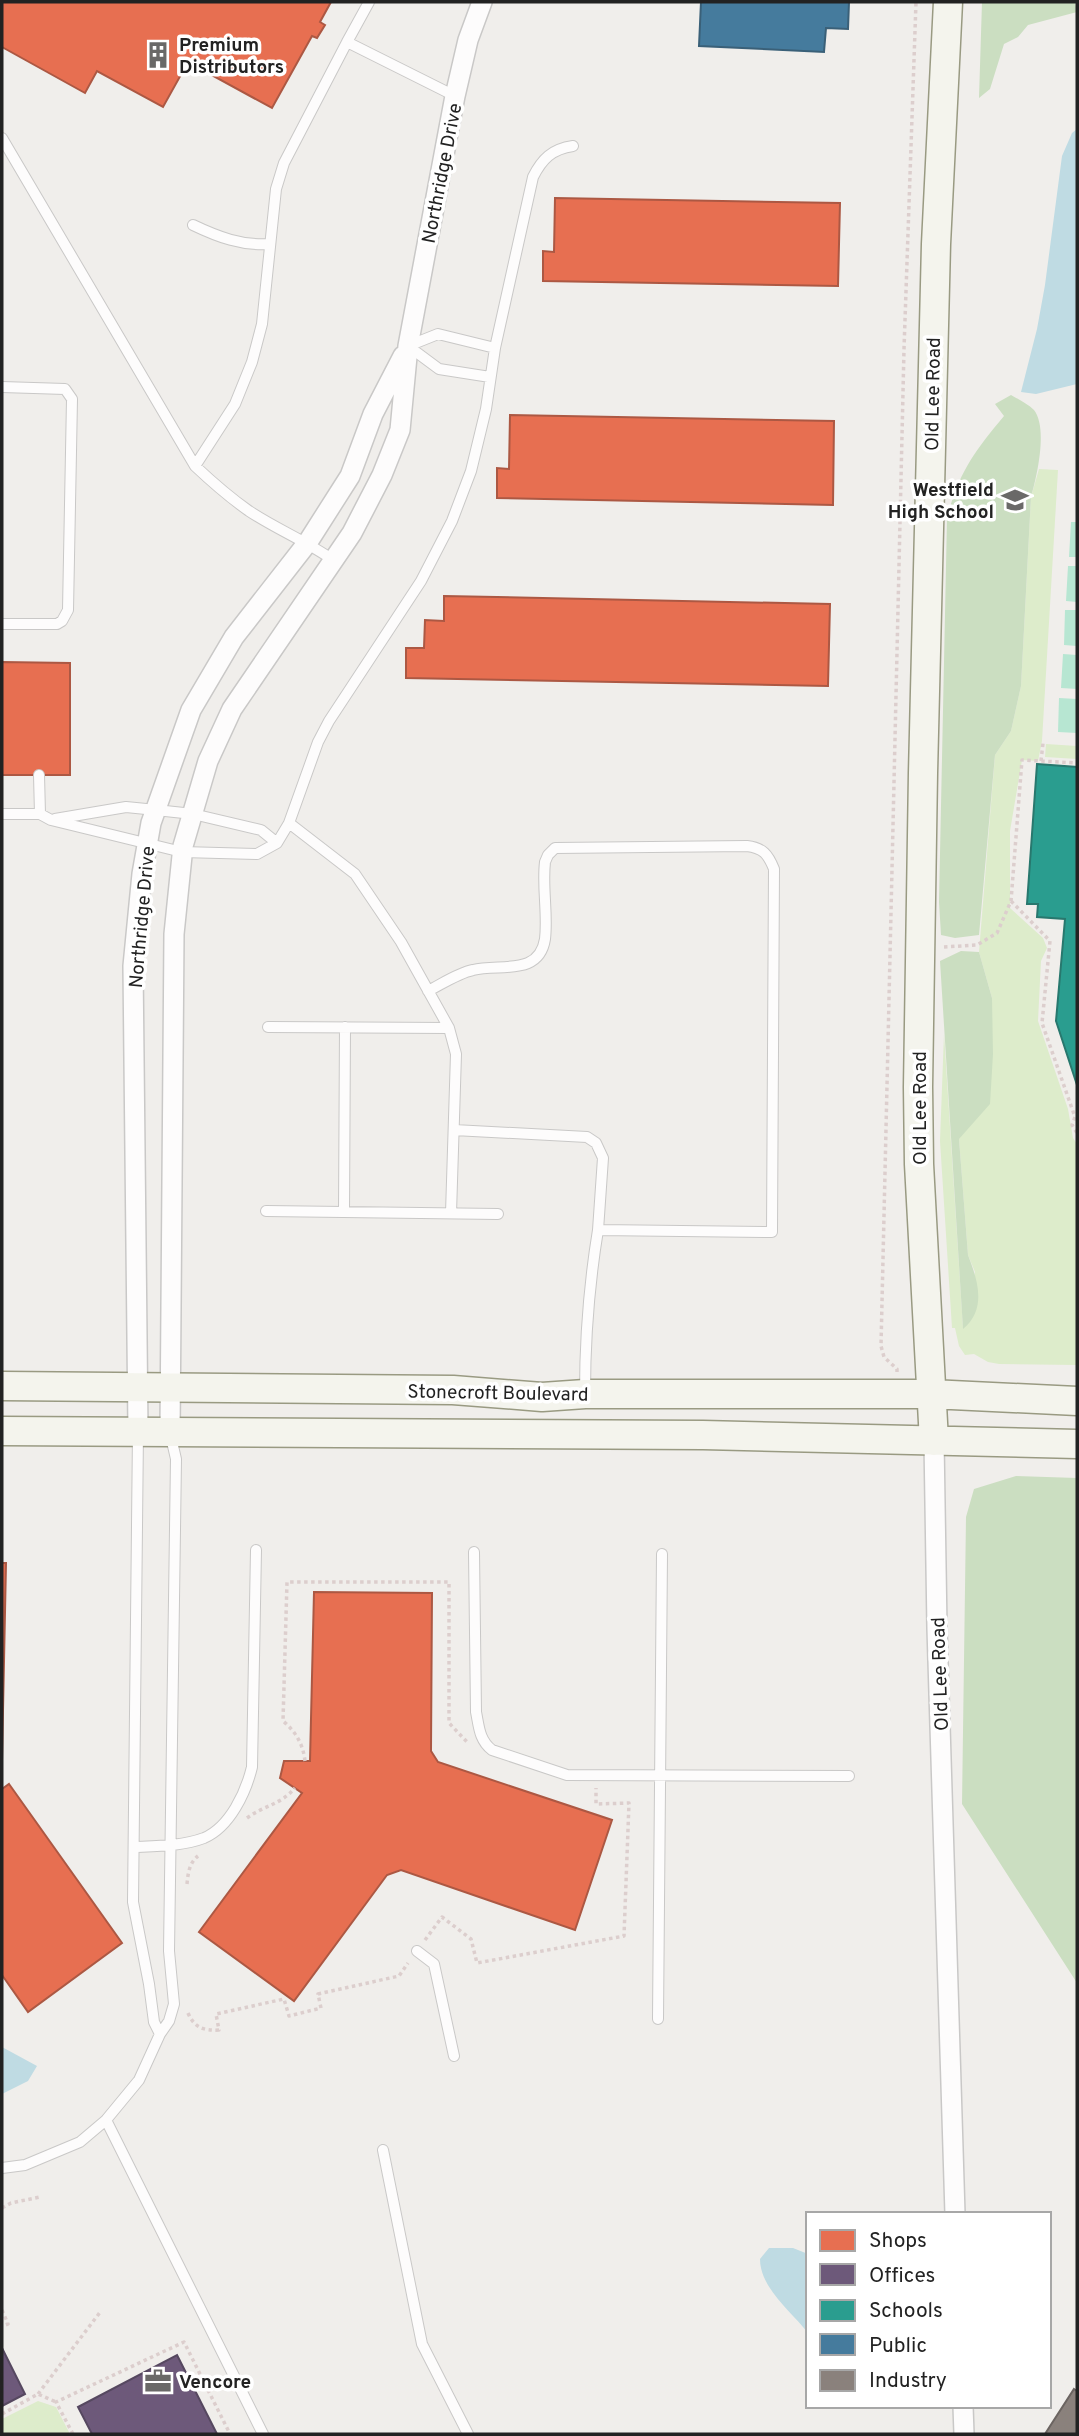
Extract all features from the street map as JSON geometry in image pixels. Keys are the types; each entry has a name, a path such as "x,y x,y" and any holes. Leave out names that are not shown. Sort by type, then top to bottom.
{"main road":[{"name":"Old Lee Road","path":"934,1441 919,1164 918,1087 936,244 948,2"},
{"name":"Stonecroft Boulevard","path":"2,1386 453,1390 542,1397 584,1394 931,1394 1077,1401"},
{"path":"2,1431 703,1435 1077,1444"}],"street":[{"name":"Northridge Drive","path":"170,1431 174,934 182,852 208,761 232,709 352,533 382,475 400,430 408,346 455,96 468,40 482,2"},
{"name":"Northridge Drive","path":"138,1430 133,966 147,845 156,810 191,710 234,637 308,542 351,476 373,414 408,346"},
{"name":"Old Lee Road","path":"934,1441 955,2212"},
{"path":"962,2408 964,2434"}],"lane":[{"path":"195,466 234,404 252,362 262,324 276,189 284,163 369,2"},
{"path":"347,42 455,96"},
{"path":"2,138 195,466 251,512 308,542 333,560"},
{"path":"2,814 40,814 51,820 182,852 257,854 277,843 289,823 309,765 329,721 421,581 452,521 474,460 486,409 495,348 533,177 545,157 556,150 573,146"},
{"path":"193,225 227,239 254,245 270,244"},
{"path":"408,346 438,334 495,348"},
{"path":"408,346 439,369 490,377"},
{"path":"2,387 65,389 72,399 68,610 57,624 2,624"},
{"path":"39,775 40,814"},
{"path":"51,820 126,807 156,810 193,814 261,830 277,843"},
{"path":"289,823 355,874 401,942 449,1028 456,1054 451,1213"},
{"path":"428,991 471,970 522,967 540,954 545,939 545,862 555,848 747,846 759,847 769,855 774,869 772,1232 598,1230"},
{"path":"268,1027 449,1028"},
{"path":"344,1212 345,1027"},
{"path":"454,1130 587,1137 596,1143 603,1158 598,1230 585,1338 584,1394"},
{"path":"266,1211 498,1214"},
{"path":"138,1430 133,1902 154,2022 160,2034"},
{"path":"2,2168 25,2165 64,2150 80,2142 106,2120 139,2080 160,2034 169,2021 174,2004 169,1951 176,1459 170,1431"},
{"path":"134,1847 170,1845 206,1837 217,1829 238,1803 249,1779 253,1767 256,1550"},
{"path":"474,1552 476,1712 484,1744 492,1750 567,1775 849,1776"},
{"path":"658,2019 662,1554"},
{"path":"417,1951 434,1964 454,2056"},
{"path":"106,2120 264,2434"},
{"path":"383,2150 422,2344 467,2434"}],"path":[{"path":"897,1394 897,1369 884,1357 881,1346 905,335 916,2"},
{"path":"1041,761 1043,743"},
{"path":"920,949 977,945 997,933 1011,901 1022,760 1077,763"},
{"path":"1011,901 1050,941 1041,1023 1075,1117 1072,1125 1077,1133"},
{"path":"305,1761 297,1735 283,1721 287,1582 449,1582 449,1723 474,1749"},
{"path":"185,2009 198,2028 208,2031 219,2030 216,2014 284,1999 289,2017 321,2008 318,1994 399,1976 442,1917 471,1939 477,1963 624,1936 629,1803 597,1804 596,1784 586,1784"},
{"path":"246,1818 259,1809 279,1803 295,1788"},
{"path":"187,1885 193,1860 201,1854"},
{"path":"2,2208 11,2203 40,2197"},
{"path":"2,2310 8,2324 2,2326"},
{"path":"2,2414 38,2394 101,2311"},
{"path":"56,2402 184,2342 230,2434"},
{"path":"38,2394 56,2402 73,2434"}],"green space":[{"path":"982,2 1075,2 1077,12 1028,25 1018,37 1004,44 990,89 979,98"},
{"path":"1011,395 1034,410 1041,440 1031,497 1021,686 1011,731 995,755 979,935 955,938 941,935 939,902 947,518 962,475 1004,416 995,404"},
{"path":"1039,469 1058,470 1042,741 1038,761 1022,760 1010,831 1010,908 1043,938 1047,948 1041,961 1038,1021 1077,1144 1077,1365 999,1364 988,1362 974,1354 965,1355 959,1346 955,1328 952,1328 940,1141 944,1034 963,1328 975,1272 968,1255 959,1139 991,1024 992,998 979,952 995,755 1011,731 1021,686 1031,497"},
{"path":"1071,522 1077,522 1077,557 1069,557"},
{"path":"1068,566 1077,566 1077,602 1066,601"},
{"path":"1065,610 1077,610 1077,646 1064,645"},
{"path":"1063,654 1077,655 1077,689 1061,688"},
{"path":"1059,698 1077,699 1077,733 1058,732"},
{"path":"1046,744 1077,746 1077,759 1045,757"},
{"path":"961,951 979,952 992,998 993,1054 990,1104 959,1139 968,1255 978,1294 975,1313 963,1329 940,961"},
{"path":"1016,1476 1077,1478 1077,1983 962,1804 966,1517 974,1489"},
{"path":"38,2401 56,2407 70,2434 2,2434 2,2419"}],"water":[{"path":"1077,129 1077,384 1036,394 1021,392 1045,285 1062,156 1072,133"},
{"path":"2,2047 37,2066 28,2081 2,2094"},
{"path":"769,2248 793,2248 806,2253 806,2331 765,2280 760,2259"}],"building: Shops":[{"name":"Premium Distributors","path":"2,2 331,2 320,22 325,25 317,38 312,36 272,108 188,62 163,107 97,71 85,93 2,47"},
{"path":"555,198 840,203 838,286 543,281 543,251 554,252"},
{"path":"510,415 834,421 833,505 497,498 497,468 509,469"},
{"path":"444,596 830,604 828,686 406,678 406,648 424,648 425,620 444,621"},
{"path":"2,662 70,663 70,775 2,775"},
{"path":"2,1563 6,1563 2,1760"},
{"path":"314,1592 432,1593 431,1751 438,1762 612,1820 575,1930 401,1870 387,1875 294,2001 199,1932 302,1793 280,1778 284,1761 310,1761"},
{"path":"9,1784 122,1943 28,2012 2,1975 2,1789"}],"building: Offices":[{"path":"2,2348 25,2394 2,2406"},
{"name":"Vencore","path":"177,2355 217,2434 92,2434 78,2407"}],"building: Schools":[{"path":"1037,764 1077,767 1077,1085 1056,1021 1065,919 1037,917 1038,904 1027,904"}],"building: Public":[{"path":"701,2 849,2 848,29 826,28 824,52 699,46"}],"building: Industry":[{"path":"1074,2389 1077,2391 1077,2434 1045,2434"}],"place":[{"name":"Premium Distributors","path":"158,55"},
{"name":"Westfield High School","path":"1015,500"},
{"name":"Vencore","path":"158,2381"}]}
